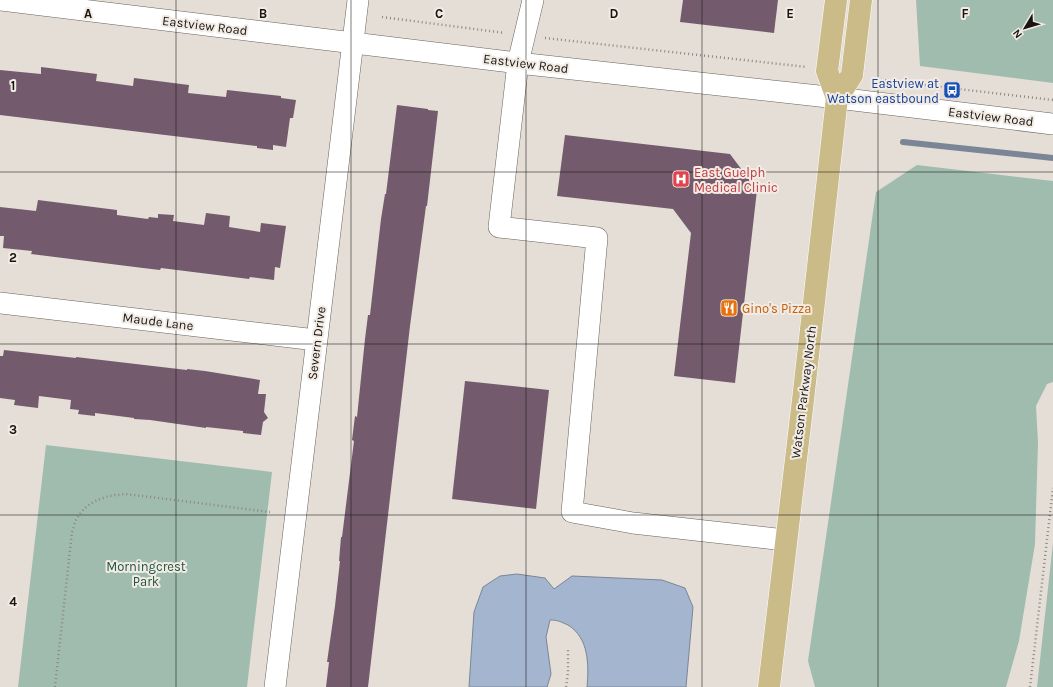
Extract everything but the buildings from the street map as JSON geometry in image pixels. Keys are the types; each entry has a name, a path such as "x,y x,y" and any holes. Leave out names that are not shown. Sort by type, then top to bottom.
{"main road":[{"name":"Watson Parkway North","path":"836,0 827,71 837,98"},
{"name":"Watson Parkway North","path":"769,687 837,98 852,75 861,0"}],"street":[{"name":"Eastview Road","path":"0,0 518,63 837,98 1053,124"},
{"name":"Severn Drive","path":"274,687 358,0"},
{"path":"533,0 518,63 499,227 597,238 572,512 633,522 786,540"},
{"name":"Maude Lane","path":"0,303 316,340"}],"path":[{"path":"382,17 525,35 802,66 827,71"},
{"path":"852,75 874,79 1053,100"},
{"path":"1030,687 1053,488"},
{"path":"55,687 72,532 76,520 84,510 95,501 105,496 126,494 270,512"},
{"path":"566,687 568,672 568,649"}],"green space":[{"path":"916,0 1053,0 1053,83 920,66"},
{"path":"917,165 1053,181 1053,382 1047,384 1036,406 1038,442 1035,544 1019,641 1006,687 815,687 808,661 876,192"},
{"name":"Morningcrest Park","path":"46,445 272,472 247,687 18,687"},
{"path":"1053,543 1053,687 1037,687"}],"water":[{"path":"517,574 545,578 554,589 572,576 662,580 685,588 693,607 686,687 587,687 588,670 586,653 580,637 575,630 568,625 550,620 546,637 551,674 547,687 469,687 474,612 483,587 500,576"}],"waterway":[{"path":"903,142 1053,158"}],"place":[{"name":"Eastview at Watson eastbound","path":"952,90"},
{"name":"East Guelph Medical Clinic","path":"681,179"},
{"name":"Gino's Pizza","path":"729,308"}]}
